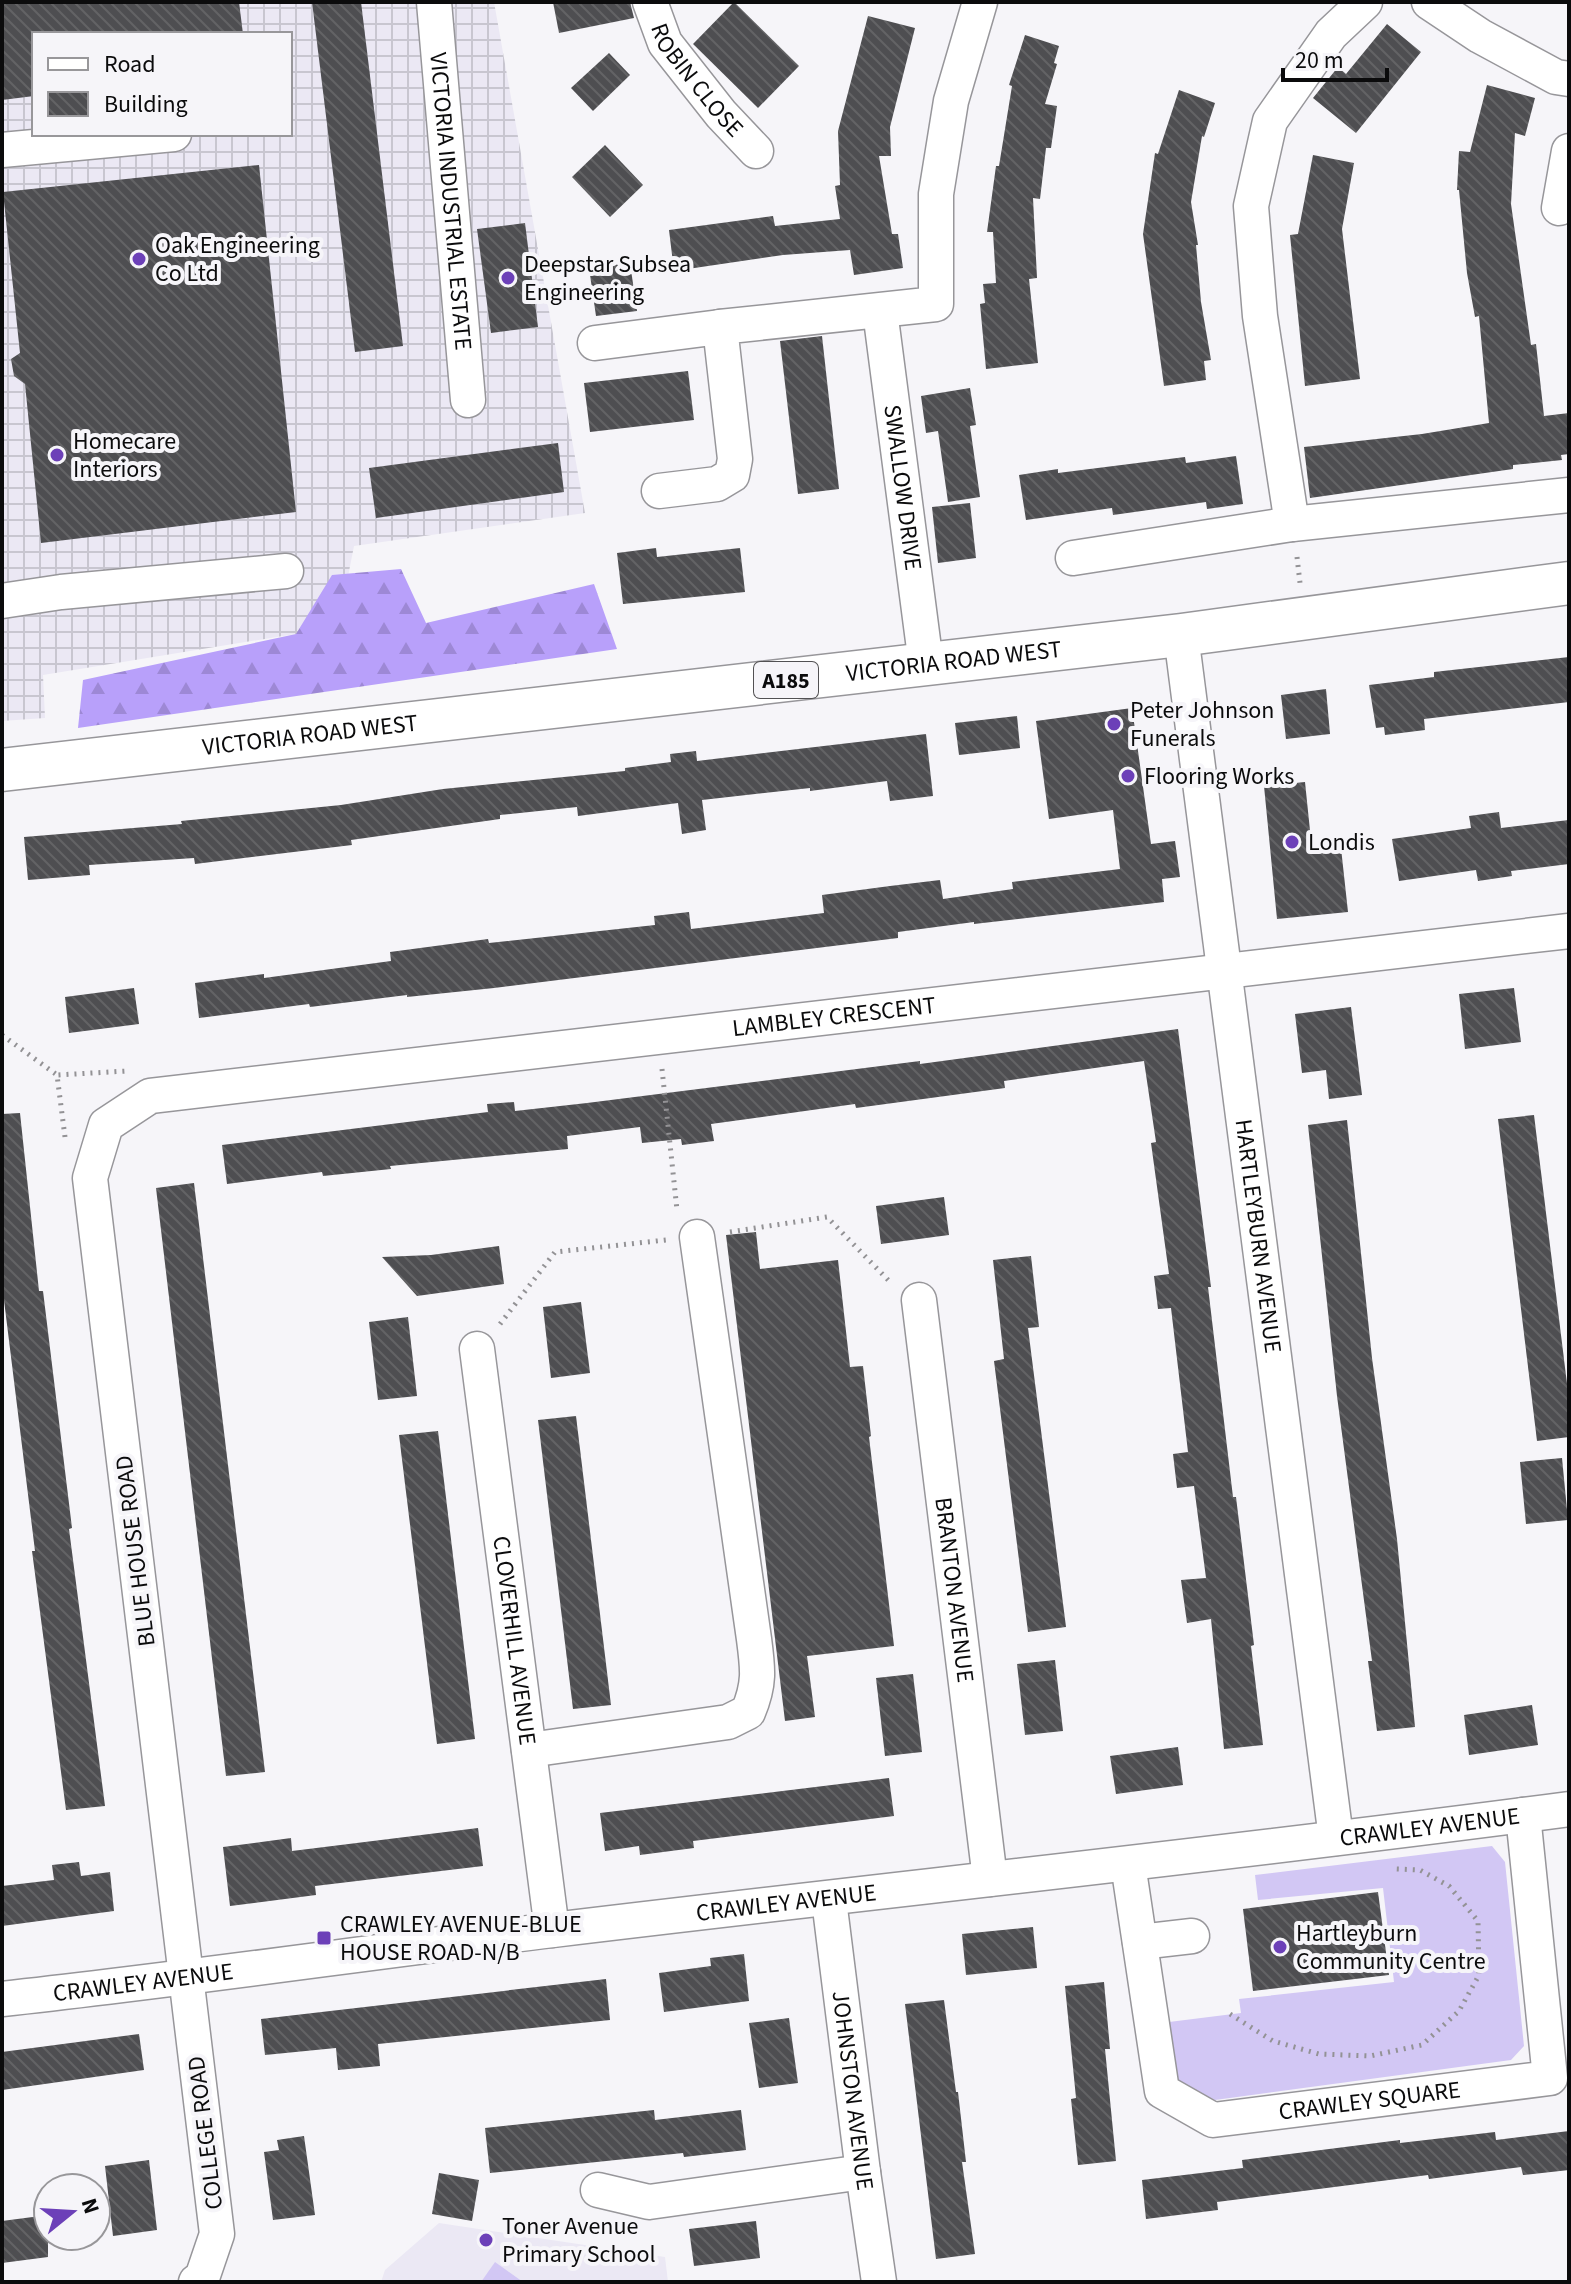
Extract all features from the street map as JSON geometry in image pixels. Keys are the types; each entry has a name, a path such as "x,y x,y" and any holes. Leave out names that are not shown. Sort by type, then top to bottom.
{"main road":[{"name":"VICTORIA ROAD WEST","path":"2,770 1181,635 1569,583"}],"street":[{"name":"VICTORIA INDUSTRIAL ESTATE","path":"434,2 468,400"},
{"name":"ROBIN CLOSE","path":"650,2 665,43 721,114 756,151"},
{"path":"595,343 936,304 936,194 951,101 980,2"},
{"path":"1292,524 1260,316 1251,206 1270,121 1331,34 1365,2"},
{"path":"1429,2 1480,36 1556,77 1569,79"},
{"path":"2,150 152,136"},
{"path":"1559,208 1569,151"},
{"name":"SWALLOW DRIVE","path":"880,311 926,664"},
{"path":"659,491 717,484 732,475 735,459 720,327"},
{"path":"1073,558 1292,524 1569,495"},
{"path":"2,601 61,592 286,571"},
{"name":"HARTLEYBURN AVENUE","path":"1181,635 1336,1838"},
{"name":"LAMBLEY CRESCENT","path":"106,1125 150,1096 1225,969 1569,935"},
{"name":"BLUE HOUSE ROAD","path":"106,1125 90,1178 186,1979"},
{"path":"529,1750 728,1722 748,1712 756,1693 759,1676 685,1232"},
{"name":"BRANTON AVENUE","path":"919,1300 990,1879"},
{"name":"CLOVERHILL AVENUE","path":"477,1349 552,1930"},
{"name":"CRAWLEY AVENUE","path":"2,1999 1569,1809"},
{"name":"CRAWLEY SQUARE","path":"1128,1864 1162,2091 1213,2120 1550,2078 1523,1815"},
{"name":"JOHNSTON AVENUE","path":"829,1900 879,2282"},
{"path":"1140,1942 1192,1936"},
{"name":"COLLEGE ROAD","path":"186,1979 217,2234 202,2278 196,2282"},
{"path":"598,2190 649,2202 863,2172"}],"path":[{"path":"1292,524 1305,618"},
{"path":"2,1035 57,1075"},
{"path":"659,1036 685,1232"},
{"path":"477,1349 504,1320 555,1252 685,1232 827,1217 889,1282 919,1300"},
{"path":"1230,2014 1273,2041 1319,2054 1370,2056 1422,2045 1459,2011 1479,1975 1478,1921 1449,1886 1420,1870 1392,1868"}],"shaded area":[{"path":"2,2 494,2 585,513 354,546 338,627 43,675 45,718 2,721"},
{"path":"1492,1846 1505,1862 1524,2046 1511,2060 1215,2100 1178,2083 1169,2022 1241,2013 1239,1999 1394,1982 1383,1888 1258,1900 1255,1875"},
{"name":"Toner Avenue Primary School","path":"439,2223 665,2257 668,2282 381,2282 385,2270"},
{"path":"495,2262 523,2282 481,2282"}],"green space":[{"path":"401,569 426,623 594,584 617,649 78,728 83,680 296,634 332,575"}],"building":[{"path":"2,2 239,2 243,32 32,32 32,96 2,100"},
{"path":"312,2 361,2 403,346 355,352"},
{"path":"553,2 630,2 634,18 559,33"},
{"path":"734,2 799,66 758,108 693,44"},
{"path":"868,16 915,28 890,127 891,156 879,156 892,234 898,234 903,268 854,275 850,250 783,255 674,271 669,230 773,216 775,226 840,219 835,186 840,185 838,131"},
{"path":"1387,24 1421,52 1356,133 1313,98 1338,67 1346,74"},
{"path":"1025,35 1059,46 1045,104 1057,106 1051,148 1046,148 1040,199 1033,198 1037,278 1029,279 1038,363 986,369 980,304 985,303 983,284 996,283 993,232 987,232 1012,86 1009,85"},
{"path":"609,53 630,75 593,111 571,88"},
{"path":"1487,85 1535,98 1525,136 1515,133 1511,204 1531,345 1536,344 1544,416 1569,413 1569,454 1561,455 1562,460 1513,465 1513,469 1310,498 1304,447 1489,423 1479,316 1475,317 1467,273 1457,190 1459,151 1470,152"},
{"path":"1179,90 1215,103 1202,136 1191,202 1198,245 1201,302 1211,360 1204,361 1206,380 1164,386 1143,234 1155,153 1158,154"},
{"path":"605,145 643,185 610,217 572,177"},
{"path":"1313,155 1354,163 1342,229 1360,379 1305,386 1290,235 1298,234"},
{"path":"259,165 296,512 41,543 25,384 14,376 11,359 20,353 3,192"},
{"name":"Deepstar Subsea Engineering","path":"525,223 538,327 491,333 477,229"},
{"path":"630,263 637,311 596,316 589,268"},
{"path":"822,336 839,489 798,494 780,341"},
{"path":"688,371 694,420 590,432 584,383"},
{"path":"970,388 976,425 970,426 980,497 948,502 938,431 926,433 921,396"},
{"path":"558,443 564,492 376,518 369,468"},
{"path":"1236,456 1243,504 1207,509 1206,502 1113,515 1112,508 1026,520 1019,475 1185,457 1186,463"},
{"path":"970,503 976,558 938,563 932,507"},
{"path":"656,548 657,557 740,548 745,592 623,604 617,553"},
{"path":"1569,657 1569,702 1424,719 1425,730 1385,735 1384,727 1376,728 1369,685 1434,677 1434,672"},
{"path":"1326,689 1330,734 1286,739 1281,695"},
{"path":"1132,708 1151,844 1175,841 1180,877 1162,879 1164,902 974,922 898,932 898,938 494,988 310,1007 309,1004 199,1018 195,983 264,974 264,978 391,961 390,952 488,939 489,943 655,925 654,916 689,912 691,929 824,913 822,895 890,886 940,880 943,899 1013,889 1012,882 1120,869 1113,810 1049,819 1036,721"},
{"path":"1017,716 1020,748 959,755 955,723"},
{"path":"926,734 933,796 890,801 887,781 702,800 706,830 682,834 678,803 578,816 577,807 500,815 500,819 351,840 352,845 195,864 194,858 89,865 90,875 28,880 24,837 182,824 181,821 341,805 443,789 625,771 625,768 671,762 670,754 696,751 697,761"},
{"path":"1305,782 1312,850 1341,848 1348,912 1277,919 1264,786"},
{"path":"1499,812 1501,828 1569,820 1569,864 1511,871 1512,876 1478,881 1476,870 1399,881 1392,839 1471,828 1469,816"},
{"path":"134,988 139,1024 69,1033 65,997"},
{"path":"1514,988 1521,1042 1465,1049 1459,994"},
{"path":"1351,1007 1362,1095 1329,1099 1326,1070 1302,1073 1295,1014"},
{"path":"1178,1029 1211,1287 1208,1287 1233,1497 1236,1497 1254,1645 1251,1646 1263,1745 1224,1749 1211,1619 1187,1623 1181,1580 1206,1578 1194,1486 1177,1488 1173,1454 1188,1452 1171,1308 1158,1309 1154,1276 1169,1274 1151,1143 1156,1142 1144,1061 1004,1081 1005,1088 711,1124 714,1141 682,1145 681,1139 642,1143 640,1127 567,1136 568,1149 227,1184 222,1145 488,1112 487,1104 514,1102 515,1111 920,1061 920,1064"},
{"path":"20,1113 39,1291 43,1291 72,1528 69,1529 105,1806 66,1810 32,1551 35,1551 2,1284 2,1114"},
{"path":"1534,1115 1569,1400 1569,1437 1537,1441 1498,1119"},
{"path":"1347,1120 1372,1358 1397,1539 1415,1727 1377,1731 1368,1661 1372,1661 1337,1396 1308,1125"},
{"path":"194,1183 265,1772 226,1776 156,1188"},
{"path":"944,1197 949,1235 881,1244 876,1206"},
{"path":"756,1232 760,1269 838,1260 850,1367 863,1366 894,1646 807,1656 815,1717 785,1721 726,1235"},
{"path":"499,1246 504,1284 417,1296 382,1257 431,1255"},
{"path":"1031,1256 1039,1327 1028,1328 1066,1627 1028,1632 994,1361 1004,1359 993,1260"},
{"path":"581,1302 590,1373 551,1378 543,1307"},
{"path":"408,1317 417,1396 378,1400 369,1322"},
{"path":"576,1416 611,1705 573,1709 538,1420"},
{"path":"438,1431 475,1739 437,1744 399,1435"},
{"path":"1562,1458 1568,1520 1526,1524 1520,1462"},
{"path":"1055,1660 1063,1731 1025,1735 1017,1664"},
{"path":"913,1674 922,1752 885,1756 876,1678"},
{"path":"1532,1705 1538,1745 1469,1755 1464,1715"},
{"path":"1178,1747 1183,1785 1116,1794 1110,1756"},
{"path":"889,1778 894,1816 693,1841 694,1848 640,1855 639,1846 605,1851 600,1813"},
{"path":"478,1828 483,1866 315,1886 316,1895 230,1906 223,1847 291,1838 292,1851"},
{"path":"79,1862 81,1876 110,1872 114,1911 2,1926 2,1886 54,1880 52,1865"},
{"path":"1378,1892 1389,1975 1253,1991 1243,1909"},
{"path":"1033,1927 1037,1968 966,1975 962,1934"},
{"path":"744,1954 749,2001 664,2012 659,1973 711,1966 710,1958"},
{"path":"606,1979 610,2020 378,2044 380,2066 338,2070 336,2048 265,2055 261,2019"},
{"path":"1104,1982 1110,2049 1105,2049 1116,2161 1078,2165 1071,2099 1076,2098 1065,1986"},
{"path":"944,2000 958,2092 966,2162 962,2162 975,2254 936,2259 905,2004"},
{"path":"789,2018 798,2083 759,2088 749,2023"},
{"path":"139,2034 144,2070 2,2090 2,2052"},
{"path":"654,2110 655,2120 741,2110 746,2150 684,2157 683,2153 490,2173 485,2128"},
{"path":"1569,2131 1569,2170 1523,2175 1521,2167 1429,2179 1428,2175 1217,2202 1218,2210 1146,2219 1142,2180 1243,2168 1242,2160 1400,2140 1400,2143 1495,2132 1496,2140"},
{"path":"304,2136 315,2215 273,2220 264,2152 279,2150 277,2140"},
{"path":"149,2160 157,2230 113,2236 112,2172 106,2172 105,2166"},
{"path":"439,2173 479,2180 472,2221 432,2214"},
{"path":"32,2217 32,2252 48,2252 48,2257 2,2263 2,2221"},
{"path":"756,2221 760,2258 694,2266 689,2229"}],"place":[{"name":"Oak Engineering Co Ltd","path":"139,259"},
{"name":"Deepstar Subsea Engineering","path":"508,278"},
{"name":"Homecare Interiors","path":"57,455"},
{"name":"Peter Johnson Funerals","path":"1114,724"},
{"name":"Flooring Works","path":"1128,776"},
{"name":"Londis","path":"1292,842"},
{"name":"CRAWLEY AVENUE-BLUE HOUSE ROAD-N/B","path":"324,1938"},
{"name":"Hartleyburn Community Centre","path":"1280,1947"},
{"name":"Toner Avenue Primary School","path":"486,2240"}]}
